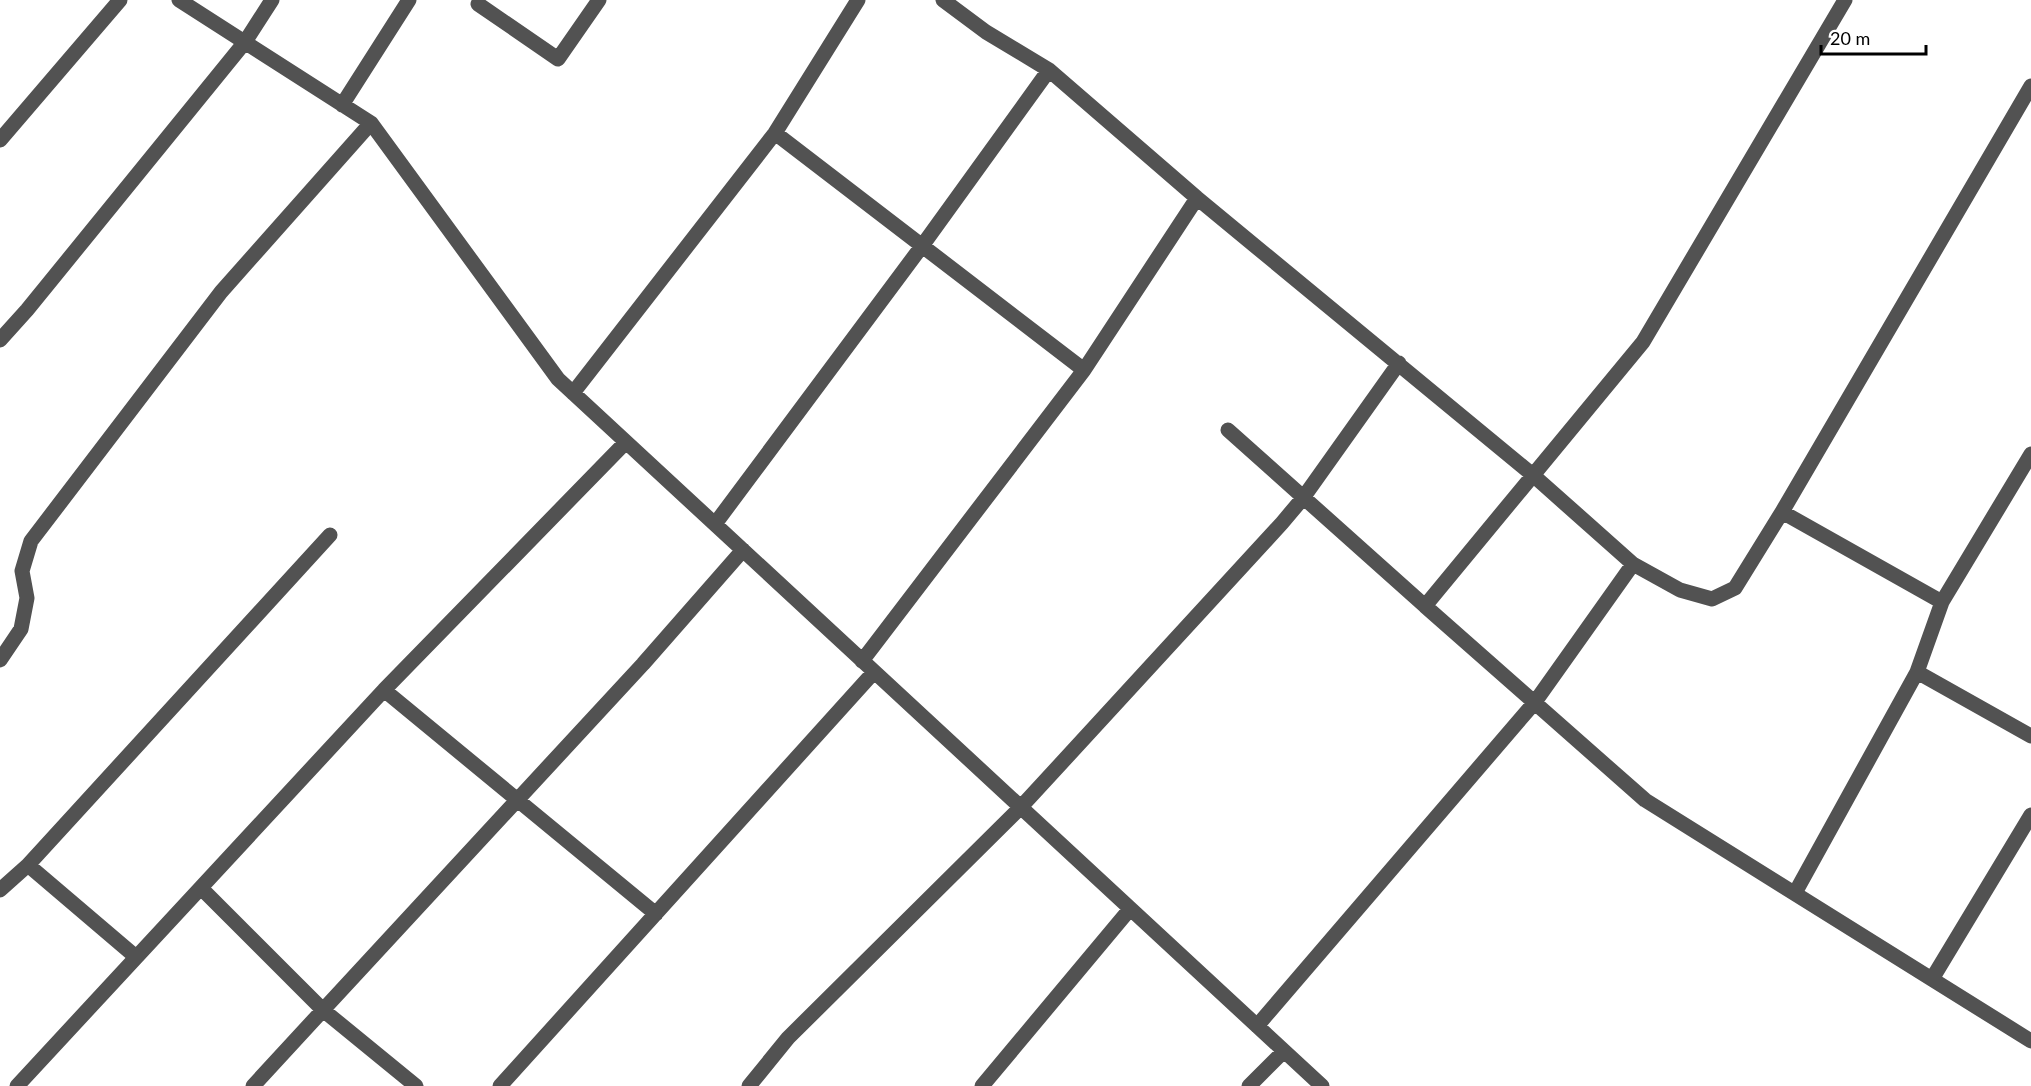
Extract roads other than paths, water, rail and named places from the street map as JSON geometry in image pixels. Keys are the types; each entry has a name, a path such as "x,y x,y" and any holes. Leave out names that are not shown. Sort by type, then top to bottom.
{"street":[{"path":"0,140 120,0"},
{"path":"179,0 371,123 558,379 1322,1086"},
{"path":"0,340 27,310 244,42 272,0"},
{"path":"342,105 409,0"},
{"path":"477,1 558,59 599,0"},
{"path":"573,393 775,133 858,0"},
{"path":"943,0 986,32 1049,70 1197,198 1534,476 1633,564 1680,590 1712,599 1735,588 1782,512 2031,86"},
{"path":"1425,606 1643,342 1845,0"},
{"path":"715,524 922,246 1049,70"},
{"path":"0,660 21,629 27,598 22,571 31,541 221,292 371,123"},
{"path":"775,133 1084,370"},
{"path":"862,660 1084,370 1197,198"},
{"path":"749,1086 788,1038 1021,807 1303,498 1399,363"},
{"path":"1228,430 1645,800 2031,1041"},
{"path":"17,1086 384,690 626,442"},
{"path":"1795,893 1917,672 1942,602 2031,454"},
{"path":"1782,512 1942,602"},
{"path":"0,890 28,864 330,535"},
{"path":"253,1086 519,800 643,664 743,549"},
{"path":"1257,1026 1535,702 1633,564"},
{"path":"500,1086 874,672"},
{"path":"1917,672 2031,736"},
{"path":"384,690 656,914"},
{"path":"1932,979 2031,815"},
{"path":"28,864 136,957"},
{"path":"201,888 323,1010 416,1086"},
{"path":"982,1086 1130,909"},
{"path":"1249,1086 1284,1051"}]}
